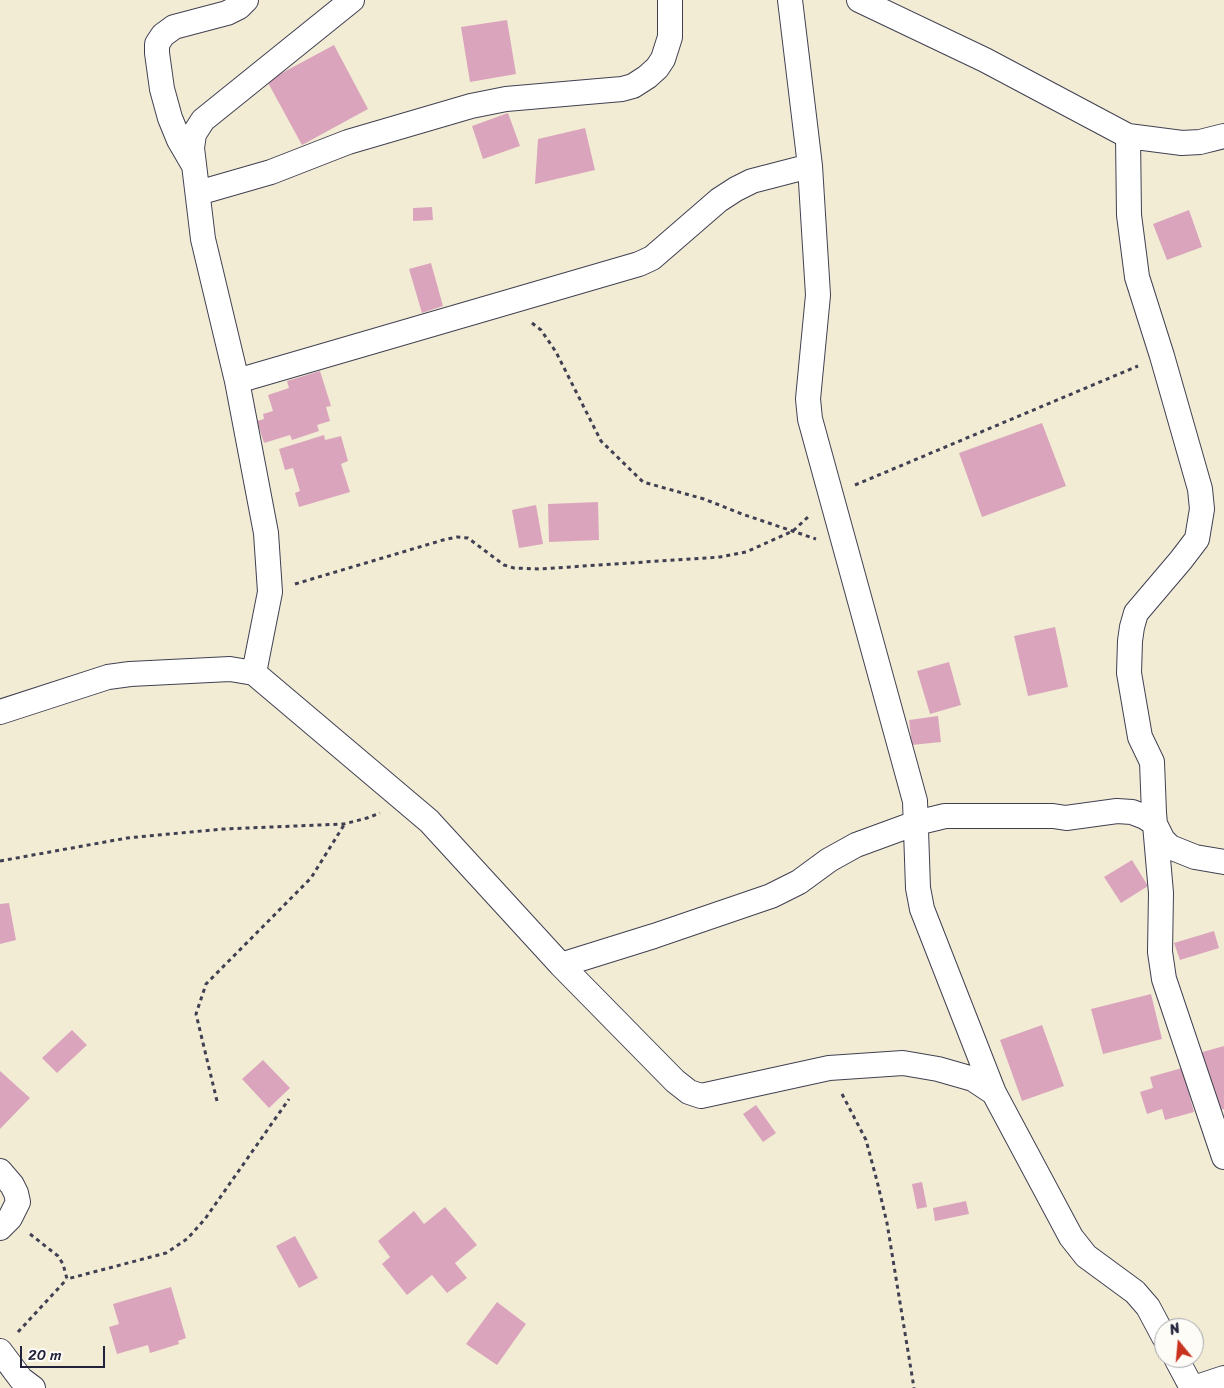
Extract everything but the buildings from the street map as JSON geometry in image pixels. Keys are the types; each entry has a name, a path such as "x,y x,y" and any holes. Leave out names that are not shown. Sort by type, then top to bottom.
{"street":[{"path":"194,165 179,140 170,118 162,89 157,44 163,35 174,28 227,13 246,0"},
{"path":"254,673 270,592 266,533 237,381 203,239 192,148 194,134 203,120 352,0"},
{"path":"198,193 271,172 348,142 471,106 506,100 622,89 632,86 647,77 663,59 670,37 670,0"},
{"path":"790,0 810,166 818,294 808,399 814,437 915,801 918,888 922,909 994,1093 1071,1237 1086,1256 1135,1292 1148,1307 1154,1318"},
{"path":"859,0 985,60 1128,136 1182,143 1200,142 1224,136"},
{"path":"1128,136 1129,215 1137,277 1200,489 1202,509 1197,539 1182,560 1136,613 1132,627 1129,653 1130,673 1140,737 1152,762 1154,824 1161,893 1160,952 1164,979 1224,1157"},
{"path":"237,381 639,264 652,258 720,200 736,189 752,180 810,166"},
{"path":"0,712 108,677 130,674 230,669 254,673 429,821 561,965 675,1081 689,1092 702,1096 829,1068 903,1063 938,1068 973,1080 994,1093"},
{"path":"561,965 771,896 799,882 829,860 856,845 916,823 945,816 1053,816 1066,818 1117,811 1132,812 1145,817 1154,824 1163,840 1170,847 1195,857 1224,862"},
{"path":"0,1171 16,1193 18,1202 5,1223"},
{"path":"0,1352 21,1379 33,1388"},
{"path":"1182,1368 1193,1388 1224,1378"}],"path":[{"path":"502,305 525,317 541,330 556,352 601,441 644,482 704,498 742,514 845,548"},
{"path":"270,592 457,537 468,538 504,564 514,568 539,569 720,557 746,552 793,530 831,497 863,480 1162,356"},
{"path":"0,861 127,838 223,829 344,824 367,818 405,801"},
{"path":"217,1101 196,1014 206,984 311,878 344,824"},
{"path":"829,1068 866,1140 877,1181 887,1222 914,1388"},
{"path":"0,1352 67,1278 166,1253 186,1239 205,1219 288,1099"},
{"path":"5,1223 58,1256 63,1264 67,1278"}]}
